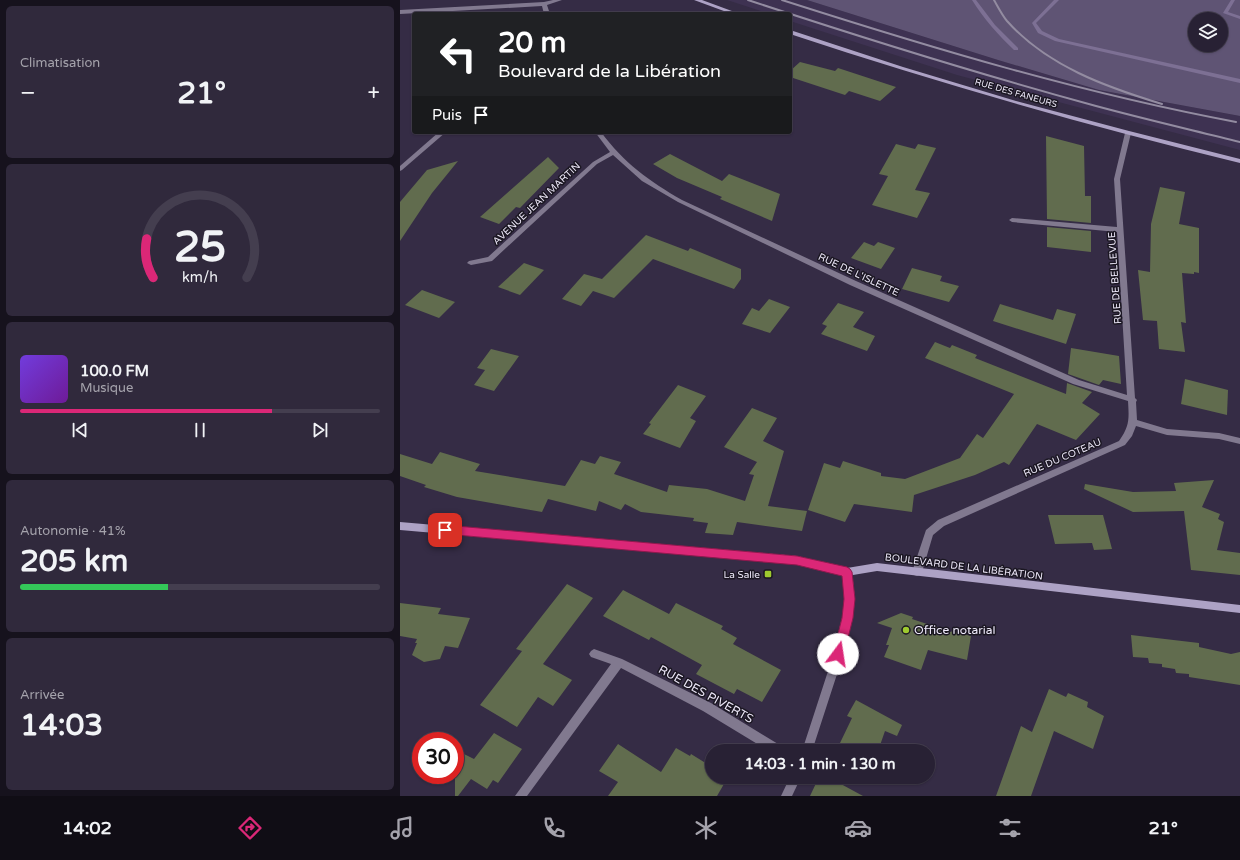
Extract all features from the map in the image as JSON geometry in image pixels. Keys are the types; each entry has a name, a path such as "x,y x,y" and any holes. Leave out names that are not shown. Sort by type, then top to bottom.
{"street":[{"path":"400,12 544,4 559,0"},
{"path":"698,0 731,12"},
{"path":"544,4 546,12"},
{"name":"RUE DES FANEURS","path":"792,33 874,61 1008,101 1240,161"},
{"name":"RUE DE BELLEVUE","path":"1128,133 1117,179 1121,230 1123,290 1134,422"},
{"path":"400,169 425,145 440,134"},
{"name":"RUE DE L'ISLETTE","path":"599,134 613,153 652,186 680,201 860,286 1076,382 1133,400"},
{"name":"AVENUE JEAN MARTIN","path":"471,263 490,259 595,163 613,153"},
{"path":"1012,220 1121,230"},
{"path":"1134,422 1167,432 1219,436 1240,441"},
{"name":"RUE DU COTEAU","path":"917,572 929,532 940,523 1122,443 1129,434 1134,422"},
{"name":"BOULEVARD DE LA LIBÉRATION","path":"400,526 797,560 847,572 877,567 1240,609"},
{"path":"809,744 835,665 847,618 850,599 847,572"},
{"name":"RUE DES PIVERTS","path":"594,654 619,662 707,707 768,744"},
{"path":"520,796 619,662"},
{"path":"786,796 792,784"}],"shaded area":[{"path":"727,0 807,0 1099,90 1240,116 1240,150 957,75 792,22 792,12 764,12"},
{"path":"807,0 1240,0 1240,116 1099,90"}],"building":[{"path":"800,62 835,71 838,68 896,87 880,101 849,91 845,95 792,78 792,69"},
{"path":"1046,136 1084,146 1085,196 1091,196 1091,223 1047,219"},
{"path":"896,144 915,149 918,144 936,148 915,190 930,193 917,218 872,205 888,176 879,174"},
{"path":"670,154 722,181 729,174 780,194 772,221 720,199 722,197 677,178 653,164"},
{"path":"548,157 559,168 520,208 516,207 499,224 480,217"},
{"path":"458,161 432,193 400,241 400,202 427,170"},
{"path":"1160,187 1185,192 1179,224 1199,228 1199,273 1182,273 1186,323 1181,322 1185,352 1159,349 1157,321 1143,320 1138,270 1150,272 1151,224"},
{"path":"1047,227 1091,231 1091,252 1047,247"},
{"path":"646,235 688,251 690,248 741,269 741,279 734,289 653,259 614,298 593,291 581,306 562,299 584,274 602,279"},
{"path":"864,242 874,246 878,242 895,248 881,269 851,258"},
{"path":"524,263 544,270 520,295 498,287"},
{"path":"912,268 942,276 940,281 959,286 949,302 902,289"},
{"path":"422,290 455,302 439,318 405,305"},
{"path":"769,299 790,307 770,333 742,324 752,308 759,311"},
{"path":"838,303 864,312 853,327 875,336 867,351 821,334 827,326 822,324"},
{"path":"1000,304 1053,320 1057,309 1076,314 1066,344 993,321"},
{"path":"935,342 950,348 952,345 977,355 975,358 1066,394 1067,383 1092,392 1082,403 1100,414 1076,440 1037,424 1009,465 1004,462 975,475 914,495 912,512 854,504 845,522 808,510 824,463 840,468 843,461 881,473 881,476 905,479 960,458 977,434 983,438 1014,394 925,358"},
{"path":"1071,348 1119,356 1121,384 1103,380 1099,385 1068,374"},
{"path":"491,349 519,356 494,391 474,385 485,370 477,368"},
{"path":"1185,379 1228,390 1227,415 1181,404"},
{"path":"678,385 706,396 690,418 696,421 680,448 643,434 651,424 649,423"},
{"path":"752,408 777,418 763,441 784,451 768,506 807,511 802,531 737,522 733,535 705,533 708,523 693,521 694,518 641,512 625,504 621,510 599,501 596,511 548,499 542,512 457,497 424,487 426,485 400,476 400,454 432,464 440,452 480,464 475,471 565,486 581,460 595,464 600,456 621,462 614,474 667,492 669,485 707,489 745,501 754,475 749,474 757,462 724,447"},
{"path":"1214,480 1202,507 1220,514 1218,519 1224,522 1217,550 1240,553 1240,575 1191,570 1184,511 1133,512 1084,489 1085,484 1133,492 1176,491 1174,483"},
{"path":"1048,515 1103,515 1112,549 1094,550 1092,543 1055,544"},
{"path":"567,584 593,598 543,664 572,680 553,706 538,697 517,727 480,705 522,651 516,649"},
{"path":"623,590 669,614 676,603 723,626 721,629 737,638 733,644 781,670 762,702 737,689 734,694 696,674 702,665 651,637 649,640 603,616"},
{"path":"400,603 441,608 438,614 470,618 458,648 445,646 440,659 424,662 412,655 417,639 400,636"},
{"path":"901,613 913,617 912,619 951,632 971,636 967,660 928,650 921,670 884,657 889,645 886,645 892,628 877,623"},
{"path":"1131,635 1199,643 1199,647 1231,654 1240,652 1240,685 1189,677 1189,674 1176,673 1175,669 1162,667 1162,664 1149,663 1148,658 1133,657"},
{"path":"1049,689 1066,697 1068,693 1088,702 1087,707 1104,716 1093,749 1054,731 1031,796 996,796 1021,726 1032,732"},
{"path":"856,700 902,725 897,736 885,731 880,744 842,744 840,743 852,718 847,716"},
{"path":"494,733 522,749 498,783 493,780 487,789 471,779 458,796 455,796 455,784 464,784 464,754 474,759"},
{"path":"618,744 661,772 676,748 690,756 691,754 705,763 705,784 724,784 717,796 608,796 618,782 599,771"},
{"path":"816,784 841,784 863,796 810,796"}],"waterway":[{"path":"974,0 983,14 1016,49"},
{"path":"1057,0 1034,23 1040,32 1057,40 1240,81"},
{"path":"1233,0 1225,13 1240,18"}],"railway":[{"path":"748,0 785,12"},
{"path":"782,0 1007,68 1121,97 1236,122"},
{"path":"994,0 1007,21 1023,37 1040,51 1059,63 1099,82 1162,104"},
{"path":"792,14 1008,81 1114,111 1240,142"}],"place":[{"name":"La Salle","path":"768,574"},
{"name":"Office notarial","path":"906,630"}],"route":[{"path":"445,530 797,560 847,572 850,599 838,654"}]}
